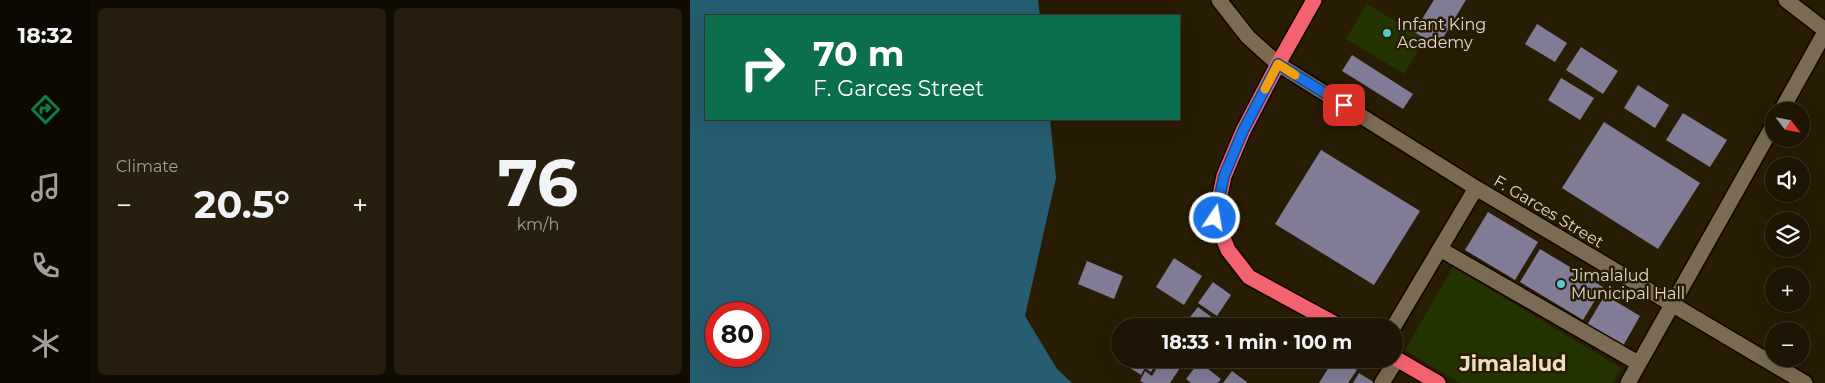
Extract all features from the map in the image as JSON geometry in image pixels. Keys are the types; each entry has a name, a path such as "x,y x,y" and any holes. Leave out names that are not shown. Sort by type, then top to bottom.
{"highway":[{"path":"1314,0 1243,131 1224,176 1215,218 1228,250 1249,277 1324,318"},
{"path":"1403,362 1438,383"}],"street":[{"name":"F. Garces Street","path":"1219,0 1248,37 1278,64 1476,188 1805,383"},
{"path":"1786,0 1825,31 1786,102"},
{"path":"1628,383 1765,140"},
{"path":"1399,318 1476,188"},
{"path":"1440,249 1638,363"},
{"path":"1382,383 1390,368"}],"green space":[{"path":"1367,4 1425,39 1404,74 1346,39"},
{"path":"1453,267 1621,368 1612,383 1460,383 1405,350"}],"water":[{"path":"690,0 1038,0 1040,15 705,15 705,120 1050,120 1056,178 1025,316 1057,369 1072,383 690,383"}],"building":[{"path":"1434,0 1466,0 1438,46 1414,32"},
{"path":"1537,24 1567,43 1555,62 1525,44"},
{"path":"1581,47 1618,71 1603,94 1566,70"},
{"path":"1352,55 1413,94 1403,109 1342,71"},
{"path":"1561,78 1594,98 1580,120 1548,100"},
{"path":"1638,85 1669,105 1655,128 1624,108"},
{"path":"1683,113 1727,140 1710,167 1666,140"},
{"path":"1604,122 1700,183 1658,249 1562,188"},
{"path":"1321,150 1420,211 1374,285 1275,224"},
{"path":"1488,212 1538,242 1515,280 1465,250"},
{"name":"Jimalalud Municipal Hall","path":"1540,249 1603,287 1583,320 1520,282"},
{"path":"1174,258 1202,276 1184,305 1156,287"},
{"path":"1087,261 1123,276 1114,299 1078,284"},
{"path":"1213,282 1231,295 1217,316 1198,303"},
{"path":"1605,295 1640,316 1623,346 1587,325"},
{"path":"1198,307 1213,318 1189,318"},
{"path":"1130,368 1145,368 1141,375"},
{"path":"1145,368 1153,368 1151,372"},
{"path":"1157,368 1180,368 1170,383 1144,383 1140,381 1145,371 1152,376"},
{"path":"1194,368 1207,368 1221,379 1218,383 1191,383 1186,379"},
{"path":"1328,368 1354,368 1357,370 1348,383 1319,383"},
{"path":"1232,371 1248,383 1223,383"},
{"path":"1359,373 1375,383 1353,383"}],"slow traffic":[{"path":"1265,89 1278,64 1295,75"}],"place":[{"name":"Infant King Academy","path":"1387,33"},
{"name":"Jimalalud Municipal Hall","path":"1561,284"}],"district":[{"name":"Jimalalud","path":"1513,364"}],"route":[{"path":"1215,218 1224,176 1243,131 1278,64 1344,105"}]}
